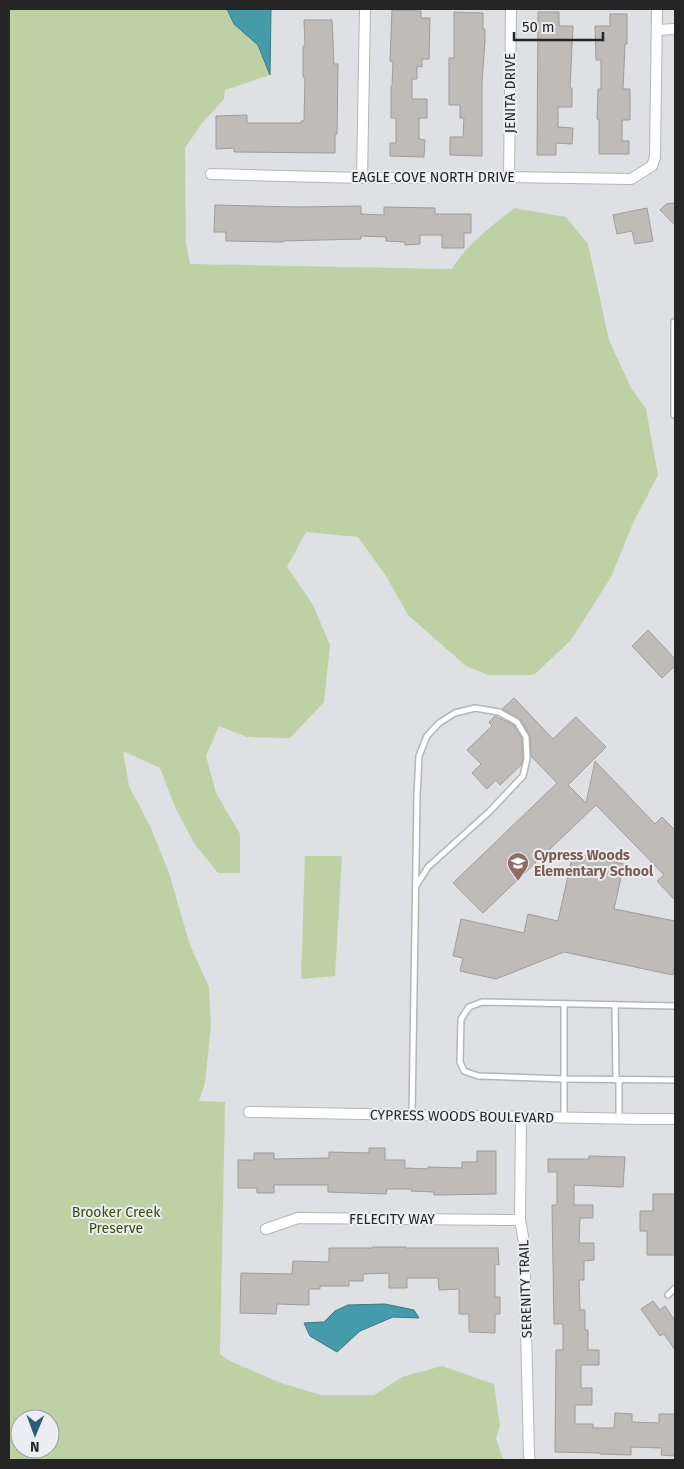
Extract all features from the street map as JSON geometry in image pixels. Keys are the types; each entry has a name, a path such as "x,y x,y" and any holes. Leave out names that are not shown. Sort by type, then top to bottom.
{"street":[{"path":"362,178 365,9"},
{"name":"JENITA DRIVE","path":"510,177 511,9"},
{"path":"657,9 657,30 675,30"},
{"name":"EAGLE COVE NORTH DRIVE","path":"211,174 362,178 510,177 631,180 652,166 655,157 657,30"},
{"name":"CYPRESS WOODS BOULEVARD","path":"249,1112 675,1119"},
{"name":"SERENITY TRAIL","path":"521,1117 520,1220 524,1242 530,1460"},
{"name":"FELECITY WAY","path":"266,1229 298,1218 520,1220"}],"lane":[{"path":"674,415 675,322"},
{"path":"412,1115 416,886 419,756 427,736 439,724 455,714 475,708 499,712 518,722 526,737 528,759 523,776 489,812 428,867 416,886"},
{"path":"675,1006 482,1002 469,1007 461,1019 460,1054 460,1062 464,1071 478,1076 675,1080"},
{"path":"564,1004 564,1118"},
{"path":"615,1005 619,1119"},
{"path":"668,1294 675,1288"}],"green space":[{"name":"Brooker Creek Preserve","path":"9,9 227,9 234,24 258,45 270,75 225,90 224,99 202,123 185,148 186,243 190,264 452,269 472,244 514,208 566,217 588,244 609,340 631,388 646,409 658,475 633,523 611,577 571,640 535,674 488,675 466,666 408,615 386,576 358,537 306,532 287,567 312,603 330,645 324,702 290,738 247,737 219,726 206,756 216,793 240,834 240,873 218,873 194,843 175,807 160,768 123,751 129,786 151,828 169,873 190,945 209,987 211,1026 205,1083 199,1101 225,1102 220,1354 232,1362 281,1383 321,1395 374,1395 402,1377 442,1366 494,1384 500,1426 496,1438 503,1460 9,1460"},
{"path":"305,856 342,856 335,976 301,979"}],"water":[{"path":"227,9 271,9 270,75 258,45 234,24"},
{"path":"385,1304 414,1310 419,1318 393,1317 360,1331 337,1352 310,1336 304,1323 324,1322 335,1311 348,1305"}],"building":[{"path":"392,10 421,11 421,18 430,18 429,59 422,59 422,67 417,66 417,79 412,79 412,99 427,99 427,118 419,118 419,139 425,140 424,157 390,156 390,143 396,143 396,118 391,118 393,62 390,61"},
{"path":"454,12 483,13 485,41 482,82 482,156 450,155 450,137 463,137 464,118 460,118 460,105 449,105 449,58 454,58"},
{"path":"538,12 559,12 559,26 573,26 570,88 572,88 572,107 558,107 558,127 573,128 572,144 556,143 556,155 537,155"},
{"path":"610,14 627,14 627,44 625,44 623,89 630,89 630,120 622,120 622,141 629,141 629,154 599,154 599,119 597,119 598,89 601,89 601,60 596,60 595,26 610,26"},
{"path":"304,20 332,20 334,64 338,64 335,153 234,152 234,148 216,149 216,116 247,115 247,123 301,123 301,121 304,121"},
{"path":"675,203 675,225 660,210 666,204"},
{"path":"215,205 361,206 361,214 384,215 384,207 435,208 435,214 471,214 471,233 464,233 464,248 442,248 442,235 420,235 420,244 405,245 405,242 386,241 386,237 361,236 361,239 283,242 226,241 226,232 214,232"},
{"path":"647,208 653,241 635,244 632,231 617,234 613,215"},
{"path":"648,630 675,659 675,666 662,678 632,646"},
{"path":"514,698 553,739 576,717 606,747 568,785 586,803 595,761 655,824 662,817 675,830 675,900 657,881 664,875 596,805 483,913 453,883 557,783 531,756 530,736 521,720 502,709"},
{"path":"495,716 514,725 522,738 523,759 521,765 500,785 496,780 487,789 472,773 481,764 467,750 492,726 489,722"},
{"path":"573,853 624,864 614,909 675,921 675,964 673,975 564,952 496,979 460,971 463,958 453,956 461,919 524,933 528,914 558,921"},
{"path":"369,1148 385,1148 385,1160 405,1160 405,1168 428,1169 428,1167 462,1168 462,1162 477,1162 477,1151 496,1151 496,1194 434,1195 434,1192 411,1191 412,1189 387,1189 386,1194 328,1192 328,1185 274,1185 274,1193 257,1193 257,1188 238,1188 238,1160 254,1160 254,1153 274,1153 274,1159 329,1158 329,1152 369,1153"},
{"path":"589,1156 625,1157 623,1187 574,1185 574,1205 593,1205 593,1218 580,1218 579,1243 594,1243 594,1260 584,1261 584,1280 579,1280 580,1310 585,1310 588,1350 599,1350 599,1365 581,1365 581,1388 592,1388 592,1405 575,1405 575,1424 593,1424 593,1428 614,1428 615,1413 632,1414 632,1422 659,1423 659,1414 675,1414 675,1456 661,1455 662,1448 631,1447 631,1455 555,1452 556,1350 563,1350 563,1324 554,1324 552,1205 557,1205 557,1172 548,1172 548,1159 589,1159"},
{"path":"653,1194 675,1194 675,1255 647,1255 647,1231 640,1231 640,1211 653,1211"},
{"path":"329,1248 498,1248 499,1265 495,1264 495,1297 500,1297 500,1314 495,1314 495,1333 469,1332 469,1314 459,1314 459,1289 439,1290 438,1278 407,1278 407,1288 389,1288 389,1273 363,1274 363,1281 349,1281 349,1286 320,1286 320,1289 309,1289 309,1305 277,1304 276,1314 240,1313 241,1273 292,1274 293,1261 329,1262"},
{"path":"653,1301 660,1310 665,1306 675,1321 675,1350 664,1334 660,1336 641,1309"}],"place":[{"name":"Cypress Woods Elementary School","path":"518,882"}]}
